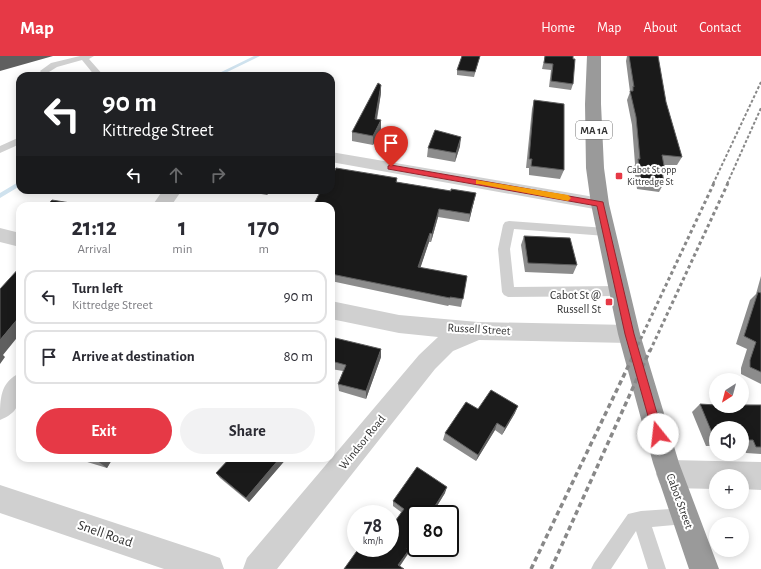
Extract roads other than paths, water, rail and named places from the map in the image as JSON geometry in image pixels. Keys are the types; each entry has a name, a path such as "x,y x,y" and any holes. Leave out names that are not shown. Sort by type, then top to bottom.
{"highway":[{"name":"Cabot Street","path":"594,56 593,104 596,168 600,204 606,232 629,334 670,474 704,569"}],"street":[{"path":"335,158 600,204"},
{"path":"0,235 16,239"},
{"name":"Russell Street","path":"335,311 399,324 478,330 629,334"},
{"name":"Windsor Road","path":"258,569 427,362 445,344 478,330"},
{"path":"0,409 16,389"},
{"path":"670,474 761,476"},
{"name":"Snell Road","path":"0,499 209,569"}],"lane":[{"path":"45,72 44,71 50,67 87,57 97,72"},
{"path":"0,150 16,142"},
{"path":"606,232 509,225 504,249 508,292 619,291"},
{"path":"600,569 634,520 685,516"},
{"path":"640,519 657,569"}],"waterway":[{"path":"224,72 258,56"},
{"path":"0,196 16,186"}],"railway":[{"path":"713,184 761,82"},
{"path":"727,184 761,108"},
{"path":"635,351 714,183"},
{"path":"650,351 728,183"},
{"path":"531,569 636,350"},
{"path":"551,569 650,350"}],"place":[{"name":"Cabot St opp Kittredge St","path":"619,176"},
{"name":"Cabot St @ Russell St","path":"609,302"}]}
